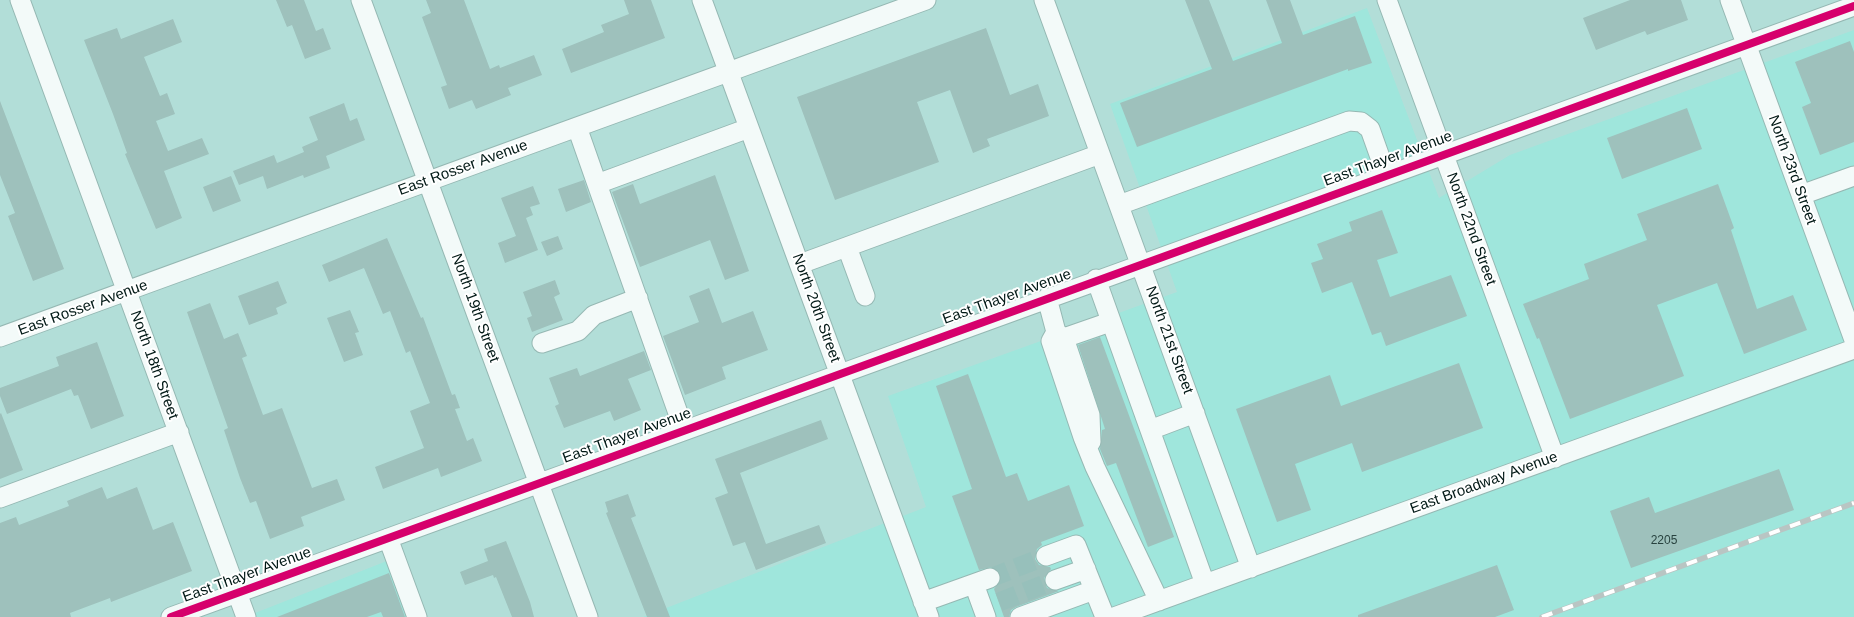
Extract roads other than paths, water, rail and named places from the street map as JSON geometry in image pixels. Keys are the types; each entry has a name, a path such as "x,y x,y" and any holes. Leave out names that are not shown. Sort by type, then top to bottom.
{"street":[{"name":"North 18th Street","path":"20,0 246,617"},
{"name":"North 19th Street","path":"361,0 540,482 588,617"},
{"name":"North 20th Street","path":"702,0 926,609"},
{"name":"East Rosser Avenue","path":"0,338 926,0"},
{"name":"North 21st Street","path":"1044,0 1251,568"},
{"name":"North 22nd Street","path":"1387,0 1555,458"},
{"name":"North 23rd Street","path":"1730,0 1854,340"},
{"name":"East Thayer Avenue","path":"171,617 1096,279 1854,6"},
{"path":"1119,205 1349,121 1361,122 1370,129 1386,174"},
{"path":"576,127 684,430"},
{"path":"597,184 749,128"},
{"path":"800,264 1100,154"},
{"path":"1801,195 1854,176"},
{"path":"847,247 865,296"},
{"path":"1096,279 1205,584"},
{"path":"542,343 578,331 594,314 638,298"},
{"path":"1047,298 1060,335"},
{"path":"1110,322 1060,335 1051,341 1095,467 1159,601"},
{"name":"East Broadway Avenue","path":"1114,617 1854,349"},
{"path":"1150,430 1195,413"},
{"path":"0,498 179,432"},
{"path":"388,538 417,617"},
{"path":"1046,556 1076,545 1105,617"},
{"path":"1055,580 1086,569"},
{"path":"926,609 982,581 989,609"},
{"path":"1020,617 1094,590"}],"tunnel":[{"path":"990,578 1046,556"},
{"path":"999,602 1055,580"}],"railway":[{"path":"1542,617 1854,503"}]}
